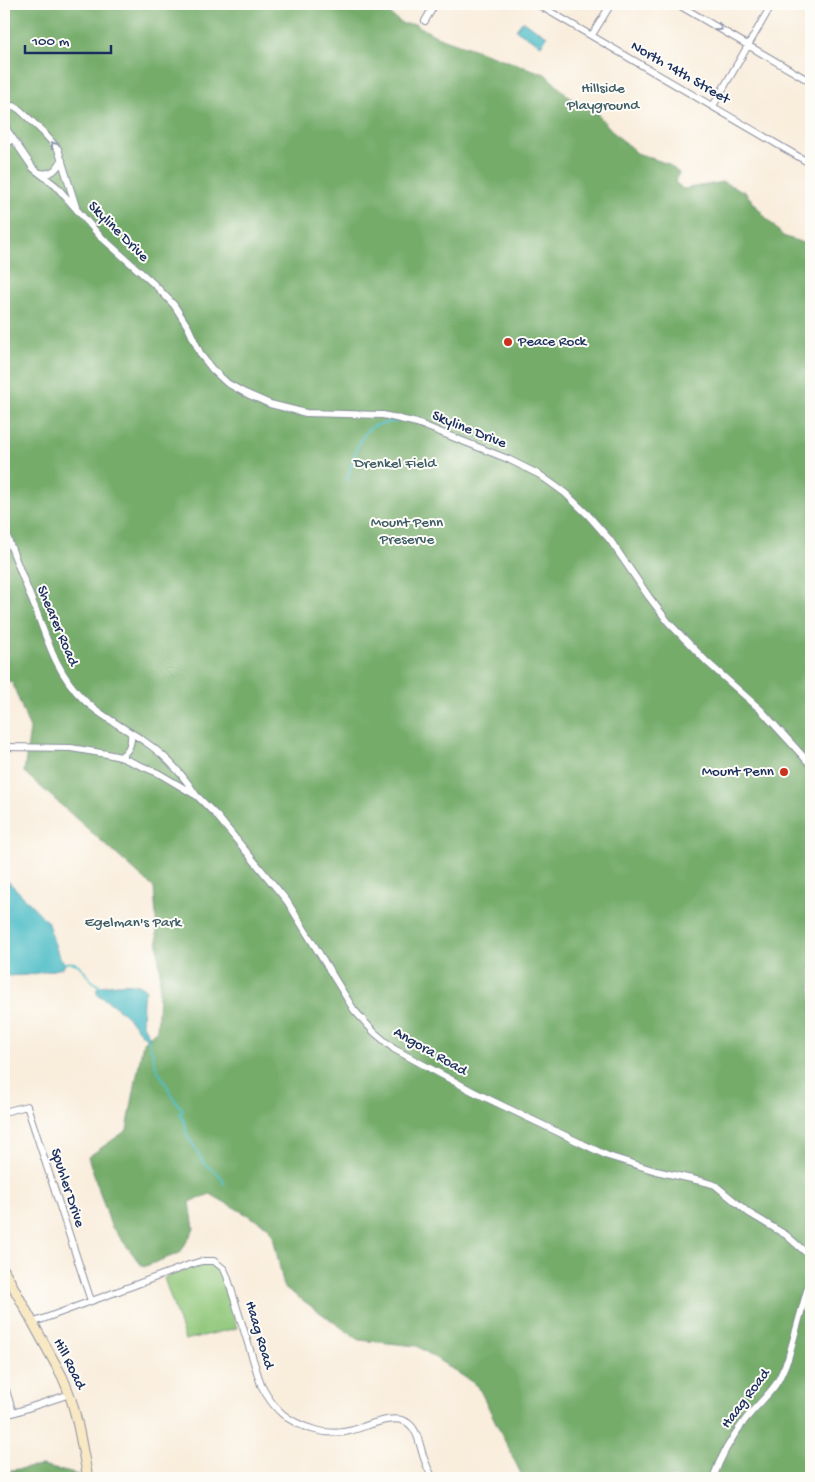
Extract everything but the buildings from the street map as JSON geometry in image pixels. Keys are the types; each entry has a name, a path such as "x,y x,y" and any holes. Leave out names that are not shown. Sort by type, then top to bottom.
{"street":[{"path":"425,21 435,4"},
{"name":"North 14th Street","path":"537,4 811,164"},
{"path":"592,36 611,4"},
{"path":"677,4 811,82"},
{"path":"713,106 772,4"},
{"name":"Skyline Drive","path":"76,207 58,149 20,110 10,106 5,112 6,130 30,164 56,186 99,235 155,285 170,301 183,318 206,363 220,376 234,387 270,404 306,413 383,415 417,423 524,466 540,475 566,493 579,506 610,540 649,597 670,622 707,662 761,710 811,765"},
{"path":"4,147 12,138"},
{"path":"37,171 44,174 53,172 62,160"},
{"name":"Shearer Road","path":"4,528 53,656 63,675 76,692 95,710 142,740 167,759 186,778 197,796"},
{"path":"120,758 128,750 131,733"},
{"name":"Angora Road","path":"4,747 71,748 96,751 158,773 197,796 217,816 288,901 354,1010 390,1046 474,1092 608,1156 656,1171 715,1185 749,1213 786,1235 811,1257"},
{"name":"Spuhler Drive","path":"4,1112 28,1106 91,1301"},
{"name":"Haag Road","path":"32,1323 195,1263 214,1261 224,1269 228,1276 261,1385 269,1399 287,1419 301,1426 333,1433 350,1431 387,1420 404,1421 412,1426 433,1478"},
{"name":"Hill Road","path":"4,1270 70,1394 75,1408 88,1478"},
{"name":"Haag Road","path":"713,1478 721,1458 744,1420 776,1384 788,1359 811,1276"},
{"path":"4,1384 13,1413 70,1394"}],"green space":[{"name":"Mount Penn Preserve","path":"4,4 382,4 391,15 403,24 415,24 436,36 545,74 570,98 595,111 613,132 637,153 668,164 679,173 675,182 683,189 723,182 745,192 783,236 806,244 811,236 811,1478 523,1478 478,1386 417,1346 359,1340 284,1287 273,1236 269,1227 210,1194 190,1202 194,1229 180,1253 143,1267 111,1226 88,1157 127,1130 143,1042 157,1030 160,976 154,888 24,772 30,729 12,682 4,681"},
{"path":"203,1264 212,1265 221,1273 237,1328 185,1340 164,1278"},
{"path":"42,1466 79,1475 79,1478 9,1478 11,1470"}],"water":[{"path":"522,21 547,36 541,45 516,30"},
{"path":"4,877 47,921 58,954 65,964 63,968 28,975 4,976"},
{"path":"117,984 137,985 144,987 146,990 143,999 142,1023 149,1039 141,1034 131,1021 113,1004 97,994 97,988 101,986"}],"waterway":[{"path":"347,481 356,451 367,431 384,423 396,422"},
{"path":"65,963 77,964 101,988"},
{"path":"148,1038 156,1067 176,1102 183,1110 180,1113 185,1122 188,1137 202,1161 221,1177 224,1184"}],"place":[{"name":"Peace Rock","path":"508,342"},
{"name":"Mount Penn","path":"784,772"}],"park label":[{"name":"Hillside Playground","path":"603,98"},
{"name":"Drenkel Field","path":"395,464"},
{"name":"Egelman's Park","path":"133,923"}]}
